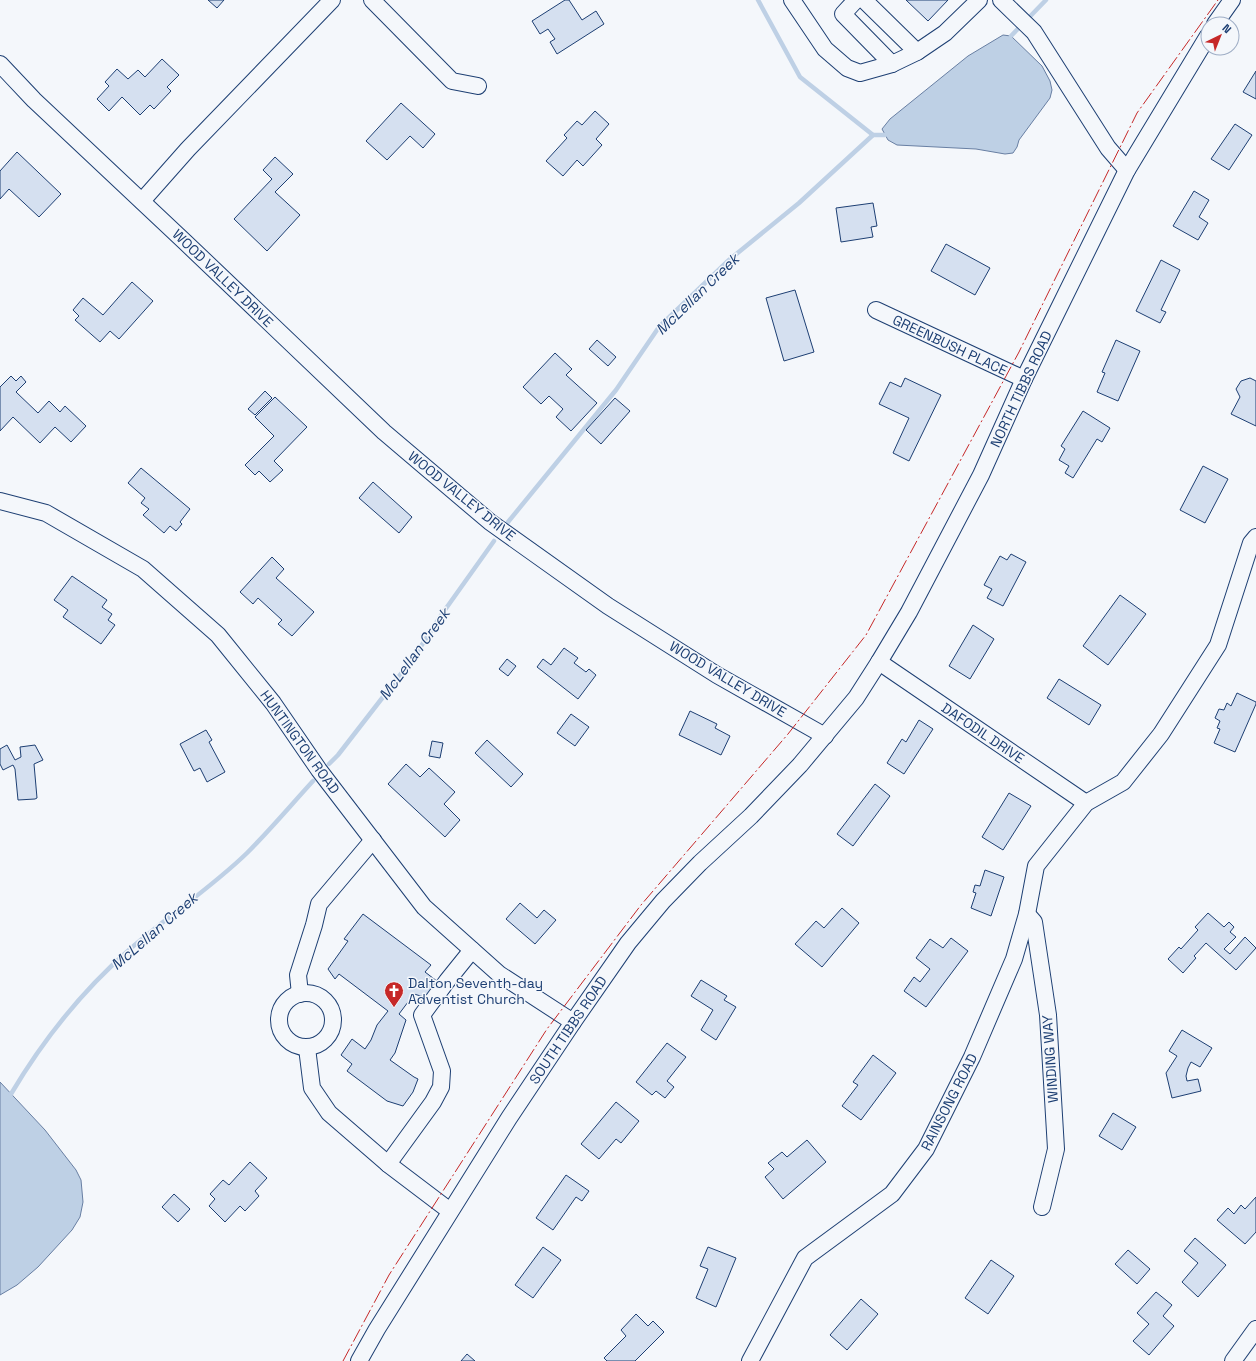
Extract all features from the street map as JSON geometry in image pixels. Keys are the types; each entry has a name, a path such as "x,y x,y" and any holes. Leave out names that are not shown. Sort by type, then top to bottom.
{"street":[{"path":"142,201 188,149 332,0"},
{"path":"372,0 452,80 478,86"},
{"path":"792,0 825,49 847,68 860,73 892,64 917,52 945,33 979,0"},
{"path":"856,0 842,14 892,64"},
{"path":"864,0 917,52"},
{"path":"1221,16 1232,0"},
{"path":"1004,3 1034,32 1108,148 1127,170"},
{"name":"NORTH TIBBS ROAD","path":"825,736 856,698 908,612 981,475 1024,379 1127,170 1200,49"},
{"name":"WOOD VALLEY DRIVE","path":"0,64 34,100 384,432 490,522 608,606 717,675 825,736"},
{"name":"GREENBUSH PLACE","path":"876,310 1024,379"},
{"name":"HUNTINGTON ROAD","path":"0,501 46,513 143,569 212,630 273,702 319,770 424,907 499,974 573,1022"},
{"path":"1086,803 1123,782 1161,734 1218,645 1251,543 1256,538"},
{"name":"DAFODIL DRIVE","path":"879,662 1086,803"},
{"name":"SOUTH TIBBS ROAD","path":"359,1361 377,1329 509,1118 573,1022 628,944 663,901 700,863 750,816 800,765 825,736"},
{"name":"RAINSONG ROAD","path":"750,1361 804,1258 892,1194 926,1149 972,1057 1014,959 1027,914 1036,866 1086,803"},
{"path":"300,994 298,975 319,904 373,840"},
{"name":"WINDING WAY","path":"1027,914 1034,922 1048,1015 1056,1149 1042,1207"},
{"path":"388,1164 433,1102 441,1087 442,1070 422,1016 447,981 472,950"},
{"path":"309,993 325,1001 330,1008 333,1017 333,1026 330,1034 324,1041 316,1046 307,1048 298,1047 286,1040 279,1028 278,1020 284,1003 291,997 300,994 309,993"},
{"path":"307,1048 312,1088 330,1113 388,1164 450,1211"},
{"path":"1232,1361 1256,1329"}],"water":[{"path":"1003,35 1011,36 1042,66 1050,81 1052,90 1050,98 1019,140 1013,153 1005,154 976,149 897,145 888,140 882,129 890,119 968,56"},
{"path":"0,1082 45,1130 76,1170 81,1180 83,1202 80,1217 72,1230 38,1267 17,1285 0,1295"}],"building":[{"path":"208,0 224,0 217,8"},
{"path":"565,0 569,0 582,20 596,11 604,24 557,54 550,42 555,39 548,29 540,34 532,21"},
{"path":"906,0 948,0 928,21"},
{"path":"162,59 179,75 167,87 171,91 154,109 150,105 140,115 122,97 109,111 97,99 109,86 105,82 117,69 128,79 138,70 145,77"},
{"path":"1256,71 1256,99 1243,92"},
{"path":"401,103 435,134 423,148 410,136 387,160 366,141"},
{"path":"595,111 609,124 596,139 602,145 583,166 577,160 563,176 546,161 567,138 564,135 577,121 582,125"},
{"path":"1235,124 1252,135 1229,170 1211,159"},
{"path":"17,152 61,194 39,217 9,189 0,199 0,171"},
{"path":"275,157 293,174 275,192 300,215 267,251 234,219 272,179 263,170"},
{"path":"1194,191 1209,200 1199,217 1208,223 1198,240 1173,226"},
{"path":"873,203 877,226 871,227 873,237 841,242 836,208"},
{"path":"946,244 990,268 975,295 931,271"},
{"path":"1161,260 1180,270 1161,310 1166,312 1160,323 1136,311"},
{"path":"132,282 153,301 119,339 110,331 100,342 75,320 79,316 73,310 83,298 103,315"},
{"path":"795,290 814,352 784,361 766,298"},
{"path":"597,340 616,357 608,366 589,349"},
{"path":"1116,340 1140,351 1118,401 1097,392 1105,373 1102,372"},
{"path":"555,353 572,369 566,375 597,403 571,431 556,417 563,409 549,396 541,404 523,387"},
{"path":"11,376 16,381 21,376 26,382 16,392 38,413 49,401 60,412 65,406 86,426 71,442 55,427 40,443 13,417 0,431 0,387"},
{"path":"905,378 941,395 909,461 893,453 909,418 879,404 890,382 901,387"},
{"path":"1250,378 1256,381 1256,426 1231,414 1240,397 1236,389 1241,381"},
{"path":"265,391 272,398 255,415 248,409"},
{"path":"275,397 307,427 274,461 283,470 270,482 259,471 255,475 245,465 274,436 255,417"},
{"path":"615,398 630,411 601,444 586,430"},
{"path":"1083,411 1110,428 1102,442 1097,439 1073,478 1065,473 1069,466 1059,460 1065,449 1061,446"},
{"path":"1203,466 1228,479 1205,523 1180,510"},
{"path":"141,468 190,509 180,522 182,524 176,531 170,526 164,533 143,515 149,509 141,503 145,498 128,483"},
{"path":"373,482 412,517 399,533 359,498"},
{"path":"1011,554 1026,562 1003,606 987,598 992,589 984,585 1000,556 1007,560"},
{"path":"272,557 284,569 276,578 314,612 292,636 278,624 282,620 258,598 253,604 240,592"},
{"path":"72,576 107,600 102,607 112,614 108,620 115,625 101,644 63,617 68,610 54,600"},
{"path":"1120,595 1146,614 1108,665 1083,646"},
{"path":"973,625 994,639 970,679 949,666"},
{"path":"564,648 578,658 574,663 586,672 589,669 596,675 578,699 537,667 543,659 551,665"},
{"path":"507,659 516,666 508,676 499,669"},
{"path":"1059,679 1101,705 1089,725 1047,698"},
{"path":"1237,693 1256,702 1256,704 1235,752 1214,743 1220,729 1217,728 1220,721 1215,718 1219,709 1224,710 1227,703 1231,706"},
{"path":"690,711 717,724 715,728 730,736 721,755 679,735"},
{"path":"571,714 589,727 575,746 557,733"},
{"path":"919,720 933,729 904,774 887,763 902,739 906,742"},
{"path":"206,730 212,740 209,742 225,772 207,782 200,768 194,771 180,744"},
{"path":"487,740 523,774 511,787 475,753"},
{"path":"432,741 443,743 440,758 429,756"},
{"path":"7,745 15,760 21,757 20,747 35,745 43,760 34,764 37,798 18,800 15,769 13,765 3,770 0,764 0,749"},
{"path":"406,764 420,777 429,768 455,792 444,804 460,820 445,837 388,784"},
{"path":"875,784 890,796 853,846 837,834"},
{"path":"1009,793 1031,806 1003,850 982,837"},
{"path":"985,870 1004,877 991,916 971,908 976,893 973,892 975,885 980,886"},
{"path":"520,903 537,918 544,910 556,920 535,944 506,919"},
{"path":"842,908 859,923 822,967 795,944 816,921 824,928"},
{"path":"1208,913 1224,927 1229,922 1234,927 1230,932 1236,937 1224,949 1230,954 1245,937 1256,948 1236,970 1206,943 1194,956 1196,958 1183,973 1168,959 1179,947 1181,949 1198,930 1195,927"},
{"name":"Dalton Seventh-day Adventist Church","path":"363,914 431,965 425,972 450,991 439,1006 433,1004 424,997 414,994 399,1014 406,1020 395,1053 390,1060 418,1079 413,1092 403,1106 387,1101 347,1071 352,1064 341,1055 352,1039 365,1049 371,1040 377,1025 388,1011 339,974 335,979 328,969 348,941 344,939"},
{"path":"951,938 968,951 926,1007 904,991 914,977 920,982 930,969 916,958 930,939 943,948"},
{"path":"701,980 727,996 724,1000 736,1007 716,1040 701,1030 713,1010 691,996"},
{"path":"1182,1030 1212,1048 1200,1067 1191,1062 1188,1068 1186,1076 1187,1081 1198,1079 1201,1091 1172,1098 1166,1073 1177,1056 1169,1051"},
{"path":"667,1043 686,1057 667,1081 674,1087 665,1098 656,1091 652,1095 636,1082"},
{"path":"873,1055 896,1073 861,1120 842,1106 858,1085 853,1082"},
{"path":"616,1102 639,1121 621,1143 616,1139 599,1159 581,1144"},
{"path":"1113,1113 1136,1127 1122,1150 1099,1136"},
{"path":"807,1140 826,1162 783,1199 765,1177 774,1169 768,1163 782,1152 787,1157"},
{"path":"250,1162 267,1178 255,1191 259,1196 245,1211 240,1206 225,1222 209,1206 215,1199 210,1194 223,1180 229,1185"},
{"path":"566,1175 589,1191 582,1201 576,1197 553,1230 536,1218"},
{"path":"174,1194 190,1209 178,1222 162,1207"},
{"path":"1256,1197 1256,1232 1245,1244 1217,1220 1228,1208 1234,1214 1241,1205 1245,1209"},
{"path":"1195,1238 1226,1265 1198,1297 1182,1282 1198,1263 1184,1251"},
{"path":"543,1247 561,1260 533,1298 515,1285"},
{"path":"708,1247 736,1258 716,1307 696,1298 708,1269 700,1266"},
{"path":"1128,1250 1150,1269 1137,1284 1115,1264"},
{"path":"991,1260 1014,1276 988,1314 965,1298"},
{"path":"1156,1292 1172,1305 1163,1316 1174,1326 1149,1355 1133,1341 1149,1324 1137,1313"},
{"path":"861,1299 878,1314 847,1350 830,1335"},
{"path":"636,1314 648,1326 653,1321 664,1332 635,1361 607,1361 604,1358 626,1336 621,1330"},
{"path":"467,1354 475,1361 461,1361"}],"waterway":[{"path":"758,0 800,77 873,135"},
{"name":"McLellan Creek","path":"1011,36 1046,0"},
{"name":"McLellan Creek","path":"508,522 616,390 659,327 729,260 799,203 873,135 885,135"},
{"name":"McLellan Creek","path":"329,764 338,755 414,657 442,614 494,541"},
{"name":"McLellan Creek","path":"11,1094 36,1054 50,1035 96,981 130,949 233,866 264,835 313,781"}],"power":[{"path":"343,1361 389,1275 547,1029 641,905 788,734 866,635 1019,352 1137,113 1218,0"}],"place":[{"name":"Dalton Seventh-day Adventist Church","path":"394,1008"}]}
